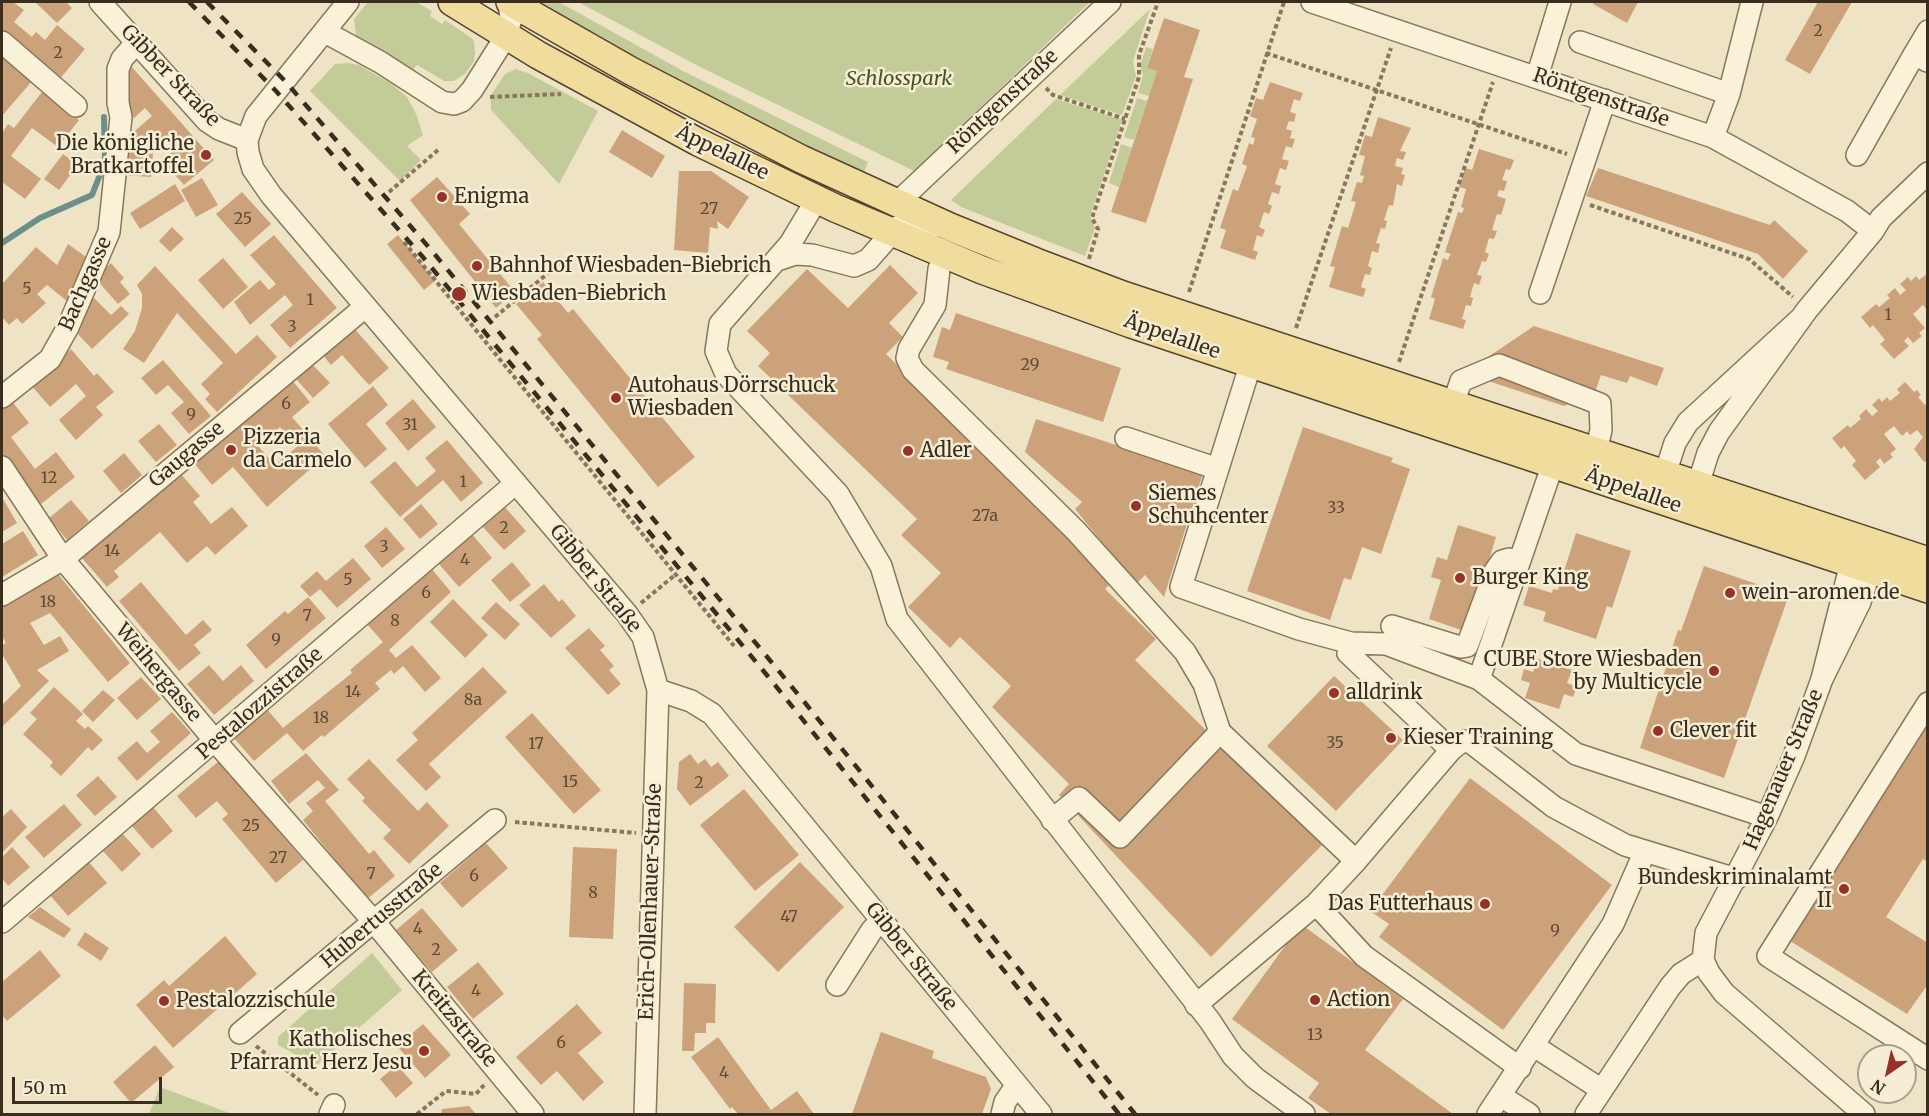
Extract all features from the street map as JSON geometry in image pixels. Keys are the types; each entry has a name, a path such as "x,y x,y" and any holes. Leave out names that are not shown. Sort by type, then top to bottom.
{"main road":[{"name":"Äppelallee","path":"452,2 506,36 698,142 817,200 944,255 1040,292 1453,404 1928,561"},
{"name":"Äppelallee","path":"509,2 687,101 897,204 950,227 1254,351 1553,464 1928,589"}],"street":[{"name":"Gibber Straße","path":"100,2 207,121 219,129 247,140"},
{"name":"Gibber Straße","path":"348,2 256,116 247,140 250,162 261,181 632,622 646,646 658,690 691,700 712,714 1041,1114"},
{"path":"325,32 448,104 462,101 472,90 506,36 511,19 509,2"},
{"name":"Röntgenstraße","path":"897,204 1110,2"},
{"name":"Röntgenstraße","path":"1312,2 1353,8 1396,30 1713,136 1847,211 1873,231"},
{"path":"1537,77 1560,2"},
{"path":"1713,136 1729,94 1752,2"},
{"path":"1857,155 1921,57 1928,31"},
{"path":"2,42 76,105"},
{"name":"Bachgasse","path":"2,397 51,359 68,327 110,232 121,117 118,69 122,59 136,42"},
{"path":"1580,42 1729,94"},
{"path":"1540,293 1605,100"},
{"path":"1803,315 1688,422 1675,443 1665,474 1664,487 1672,504 1689,496 1698,485 1708,453 1719,432 1803,315 1873,231 1920,194 1928,174"},
{"path":"817,200 790,244 720,324 716,351 726,374 838,494 881,566 897,619 1233,1056 1255,1078 1304,1114"},
{"path":"777,260 795,254 812,255 845,266 860,264 875,253 890,232 909,224 950,227"},
{"path":"944,255 939,269 935,305 909,349 907,358 913,370 1076,531 1127,599 1185,652 1204,684 1220,732 1356,861"},
{"name":"Gaugasse","path":"2,594 63,559 365,307"},
{"path":"1254,351 1181,587 1299,629 1352,643 1386,644 1479,679 1576,754 1767,817"},
{"path":"1453,404 1461,381 1499,365 1600,404 1601,430 1596,451"},
{"path":"1126,438 1218,469"},
{"path":"1479,679 1553,464"},
{"name":"Weihergasse","path":"2,467 63,559 216,742 375,923"},
{"name":"Pestalozzistraße","path":"2,922 216,742 516,483"},
{"name":"Hagenauer Straße","path":"1703,960 1706,933 1767,817 1794,756 1822,679 1860,602 1861,567 1869,542"},
{"path":"1392,626 1460,647 1467,646 1495,571 1502,561 1509,559 1519,562"},
{"path":"1352,643 1348,653 1450,750"},
{"name":"Erich-Ollenhauer-Straße","path":"645,1114 658,690"},
{"path":"1928,704 1768,956 1928,1059"},
{"path":"1052,820 1079,798 1120,837 1220,732"},
{"path":"1196,1005 1316,904 1356,861 1450,750 1461,742 1469,741 1554,807 1625,845 1736,879"},
{"name":"Hubertusstraße","path":"240,1033 375,923 495,820"},
{"path":"1488,1114 1612,924 1645,851"},
{"path":"1316,904 1364,956 1520,1068"},
{"path":"837,985 866,939 881,921"},
{"name":"Kreitzstraße","path":"375,923 533,1114"},
{"path":"1586,1114 1670,987 1681,974 1703,960 1724,993 1864,1114"},
{"path":"1534,1046 1602,1090"},
{"path":"1002,1114 1005,1102 1016,1086"},
{"path":"1501,1095 1529,1114"}],"path":[{"path":"1088,260 1098,229 1092,218 1139,77 1139,56 1158,2"},
{"path":"1189,292 1284,2"},
{"path":"1295,329 1396,30"},
{"path":"1266,53 1585,160"},
{"path":"1399,364 1499,64"},
{"path":"1032,74 1053,95 1125,119"},
{"path":"488,97 565,94"},
{"path":"389,192 438,150"},
{"path":"1572,198 1749,259 1803,315"},
{"path":"404,242 734,646"},
{"path":"495,317 564,260"},
{"path":"641,603 675,575"},
{"path":"495,820 639,833"},
{"path":"240,1033 320,1097 332,1110"},
{"path":"417,1114 446,1091 476,1094 497,1071"}],"green space":[{"path":"368,2 416,2 432,11 430,16 442,24 445,20 474,41 474,61 465,74 454,81 444,81 417,65 413,70 356,36 354,19"},
{"path":"530,2 559,2 683,71 868,162 863,175 776,135"},
{"name":"Schlosspark","path":"578,2 1090,2 914,171 702,68"},
{"path":"1150,9 1133,61 1136,76 1122,115 1060,95"},
{"path":"1146,47 1153,49 1147,68 1157,71 1149,96 1138,93 1143,75 1140,66"},
{"path":"335,64 359,65 390,83 407,97 416,114 423,135 407,146 421,160 400,181 310,91"},
{"path":"516,69 528,73 598,111 559,184 491,110 491,95 505,74"},
{"path":"1137,98 1147,101 1134,140 1124,137"},
{"path":"1056,99 1122,120 1090,216 1095,228 1085,256 961,207 951,200"},
{"path":"1121,144 1132,148 1119,187 1109,183"},
{"path":"372,953 402,990 316,1066 278,1045 278,1037"},
{"path":"160,1087 232,1114 149,1114"}],"building":[{"path":"5,2 13,2 24,10 14,22 32,37 36,32 45,40 57,25 85,49 58,81 2,33 2,5"},
{"path":"35,2 66,2 72,8 57,23"},
{"path":"1594,2 1638,2 1627,23 1593,4"},
{"path":"1818,2 1852,2 1810,74 1785,60"},
{"path":"1164,18 1200,30 1184,77 1193,79 1146,223 1111,212 1157,71 1147,68"},
{"path":"2,55 32,81 2,116"},
{"path":"131,66 214,160 184,185 168,167 173,162 167,156 180,144 173,136 153,153 146,146 141,150 129,136 152,116 145,108 134,118 123,104 123,67"},
{"path":"1270,82 1303,93 1300,101 1294,99 1290,112 1296,114 1294,122 1289,121 1286,129 1292,131 1290,138 1295,139 1292,148 1286,146 1282,159 1289,161 1286,170 1280,168 1275,184 1281,186 1279,194 1272,192 1268,204 1272,206 1269,214 1264,212 1259,227 1265,230 1262,237 1257,235 1253,250 1258,252 1255,260 1220,248 1226,230 1220,228 1233,189 1238,191 1247,166 1242,164 1249,143 1253,145 1255,138 1251,137 1257,119 1250,116 1256,98 1263,100"},
{"path":"42,92 79,120 58,147 32,128 11,156 41,179 25,199 2,182 2,133 8,124 14,128"},
{"path":"1378,117 1411,128 1400,151 1406,152 1403,160 1397,158 1395,166 1403,168 1401,174 1405,175 1402,186 1397,184 1393,206 1389,205 1384,220 1387,221 1385,229 1381,228 1376,243 1380,244 1378,253 1372,251 1368,266 1372,268 1370,275 1365,274 1361,287 1366,289 1363,297 1329,287 1335,267 1330,266 1342,226 1348,228 1356,202 1351,201 1357,182 1362,183 1364,176 1360,175 1365,156 1359,155 1365,135 1372,137"},
{"path":"622,130 665,156 652,178 609,152"},
{"path":"1479,149 1514,160 1510,170 1506,169 1502,180 1507,181 1504,191 1499,190 1497,196 1506,199 1501,215 1497,214 1492,230 1497,231 1494,239 1489,238 1485,252 1489,254 1486,262 1482,261 1477,275 1482,276 1479,285 1474,283 1470,297 1473,298 1471,306 1466,305 1462,319 1466,320 1463,329 1429,319 1435,299 1431,297 1443,258 1448,260 1451,254 1445,252 1458,212 1462,213 1464,208 1461,207 1466,189 1459,187 1465,168 1472,170"},
{"path":"123,151 153,154 151,177 122,175"},
{"path":"63,154 78,165 59,190 44,179"},
{"path":"1598,168 1770,225 1774,220 1808,251 1783,279 1758,254 1586,196"},
{"path":"679,171 711,171 749,197 728,229 717,221 718,229 710,227 708,253 674,250"},
{"path":"437,177 470,214 459,224 515,292 496,308 410,200"},
{"path":"202,178 218,205 196,217 181,190"},
{"path":"175,184 185,201 140,229 130,213"},
{"path":"242,192 271,224 245,247 216,214"},
{"path":"172,227 184,239 170,252 159,241"},
{"path":"274,235 337,308 290,348 270,325 293,305 285,295 250,325 234,302 260,280 269,290 276,284 250,255"},
{"path":"398,235 435,281 424,290 387,244"},
{"path":"68,244 89,259 68,302 47,285 37,294 46,303 22,324 17,318 9,325 2,317 2,284 36,247 57,265"},
{"path":"223,258 248,287 223,309 198,280"},
{"path":"111,263 124,278 120,282 130,294 118,304 95,278"},
{"path":"890,265 918,293 889,323 903,337 886,354 1065,526 1115,579 1105,589 1156,639 1135,660 1322,845 1211,957 1059,795 1069,784 992,707 1011,686 960,637 950,648 908,607 941,573 901,535 917,519 758,366 770,353 747,331 807,269 848,308"},
{"path":"155,266 236,354 257,335 277,357 217,412 205,399 210,394 201,384 223,363 177,313 144,363 123,349 135,331 142,308 142,294 137,285"},
{"path":"1928,273 1928,311 1923,305 1913,314 1925,328 1919,333 1922,336 1913,343 1908,337 1904,341 1909,346 1894,359 1880,344 1885,340 1873,325 1870,328 1861,317 1876,304 1879,307 1890,298 1887,295 1895,288 1900,295 1906,290 1900,284 1908,277 1911,281 1916,276 1919,280"},
{"name":"Autohaus Dörrschuck Wiesbaden","path":"543,282 568,313 573,309 695,457 658,487 537,339 542,335 516,304"},
{"path":"90,294 111,315 121,306 129,314 92,349 73,329"},
{"path":"956,313 1121,368 1103,422 946,369 949,362 933,357 942,327 950,330"},
{"path":"1534,326 1664,368 1657,386 1630,376 1627,383 1601,375 1595,392 1564,406 1464,373"},
{"path":"353,327 389,368 369,385 342,355 331,365 322,354"},
{"path":"71,349 94,376 97,373 114,392 96,407 103,415 76,440 59,420 86,396 76,384 50,407 30,384"},
{"path":"163,360 211,416 189,434 171,413 184,402 168,385 156,395 141,378"},
{"path":"312,364 330,383 313,398 296,379"},
{"path":"292,380 310,402 292,417 325,456 267,507 233,467 212,485 194,463","holes":["280,427 297,447 275,465 258,446"]},
{"path":"1905,382 1914,392 1917,390 1921,395 1918,397 1925,405 1928,403 1928,459 1924,462 1914,449 1923,437 1917,430 1910,435 1907,431 1902,436 1894,426 1884,434 1896,449 1890,454 1893,457 1884,464 1880,458 1876,462 1880,467 1865,480 1852,465 1856,461 1844,446 1841,449 1832,438 1848,425 1850,428 1861,419 1859,416 1866,409 1872,416 1878,411 1872,405 1879,398 1882,402 1887,397 1890,401 1900,393 1897,389"},
{"path":"373,386 388,405 366,424 387,449 365,468 328,424"},
{"path":"413,399 436,427 408,451 385,423"},
{"path":"11,400 29,423 11,437 35,469 56,452 75,477 41,504 2,453 2,407"},
{"name":"Siemes Schuhcenter","path":"1036,419 1203,473 1164,597 1145,575 1136,584 1075,509 1082,502 1025,452"},
{"path":"159,424 177,445 156,462 138,441"},
{"path":"1303,427 1393,458 1391,462 1410,469 1381,554 1362,547 1351,580 1344,578 1330,620 1247,591"},
{"path":"447,440 483,483 461,502 443,480 400,517 370,482 395,461 417,487 436,471 425,458"},
{"path":"124,453 142,475 121,493 103,471"},
{"path":"180,473 200,496 193,502 211,524 232,507 248,526 215,555 207,546 187,563 160,532 114,571 119,577 107,587 81,557"},
{"path":"2,497 17,523 2,532"},
{"path":"71,500 89,521 67,540 49,518"},
{"path":"421,504 438,524 420,539 403,519"},
{"path":"504,506 526,531 504,550 482,526"},
{"name":"Burger King","path":"1458,525 1496,537 1467,632 1429,619 1441,580 1431,577 1437,557 1447,560"},
{"path":"386,527 405,549 382,568 364,546"},
{"path":"23,531 38,555 2,577 2,544"},
{"path":"1576,533 1631,551 1612,608 1607,606 1596,639 1543,621 1546,612 1523,605 1529,586 1552,593 1553,589 1558,590"},
{"path":"472,534 492,558 459,587 438,563"},
{"path":"353,558 371,579 337,608 320,589 310,597 300,586 317,571 326,581"},
{"path":"512,562 531,585 510,602 491,580"},
{"name":"CUBE Store Wiesbaden by Multicycle","path":"1704,566 1789,595 1724,778 1640,748 1678,630 1681,631"},
{"path":"431,568 451,592 389,650 396,658 412,645 441,678 425,692 403,666 394,674 391,670 375,683 380,689 324,737 322,735 303,751 287,733 254,761 233,737 266,708 283,728 352,673 350,670 383,642 366,623"},
{"path":"58,574 130,663 108,682 50,613 30,623 44,645 60,636 69,651 37,670 49,681 2,727 2,705 21,686 2,654 2,645 6,643 2,636 2,605"},
{"path":"141,582 186,635 203,620 212,630 194,645 201,653 179,671 119,601"},
{"path":"544,584 559,602 562,599 576,616 551,638 519,605"},
{"path":"308,597 326,618 266,669 246,645 285,611 288,614"},
{"path":"453,599 488,635 465,658 430,622"},
{"path":"496,602 520,624 505,640 481,618"},
{"path":"589,628 605,646 600,650 614,666 609,670 621,684 608,695 565,648"},
{"path":"1538,659 1572,670 1567,683 1577,687 1573,697 1564,694 1559,709 1525,698 1530,683 1521,680 1524,669 1533,672"},
{"path":"209,665 223,681 241,665 254,681 214,715 187,684"},
{"path":"483,667 507,692 429,764 441,777 426,791 396,760 418,740 412,733"},
{"path":"1334,676 1403,740 1336,811 1267,746"},
{"path":"141,677 161,699 137,720 117,698"},
{"path":"54,687 83,714 76,721 85,729 88,726 103,740 92,751 88,747 61,776 50,766 53,762 23,734 37,719 30,713"},
{"path":"103,690 115,700 93,722 82,711"},
{"path":"172,712 191,733 137,781 117,758 137,741 147,753 160,742 150,731"},
{"path":"532,713 601,790 574,814 505,737"},
{"path":"1928,714 1928,862 1923,859 1886,917 1928,943 1928,984 1907,1014 1787,939"},
{"path":"306,753 339,790 325,801 369,854 374,850 395,876 367,899 303,820 313,811 306,803 325,788 318,780 289,804 271,781"},
{"path":"690,754 698,764 705,759 711,767 718,762 729,776 690,806 677,789 679,762"},
{"path":"369,759 418,811 427,802 449,826 409,864 383,838 391,830 362,801 365,798 347,779"},
{"path":"219,761 303,860 276,883 222,819 228,814 217,801 196,818 177,796"},
{"path":"98,776 117,797 95,816 76,795"},
{"path":"1470,778 1612,885 1503,1030 1379,937 1389,924 1370,911"},
{"path":"744,789 799,855 755,891 700,825"},
{"path":"64,804 82,825 44,858 25,837"},
{"path":"153,807 173,831 152,849 131,825"},
{"path":"11,809 27,827 2,853 2,817"},
{"path":"121,832 141,854 122,872 102,850"},
{"path":"486,843 508,868 462,908 440,883"},
{"path":"12,847 30,867 8,886 2,878 2,857"},
{"path":"573,847 617,849 613,939 569,937"},
{"path":"88,861 107,883 68,916 49,894"},
{"path":"800,862 844,907 778,972 734,927"},
{"path":"40,907 71,929 64,938 28,917"},
{"path":"422,908 458,950 432,972 396,930"},
{"path":"1301,924 1403,999 1365,1050 1453,1114 1331,1114 1308,1098 1319,1083 1232,1019"},
{"path":"85,932 109,948 101,961 77,945"},
{"path":"225,936 257,974 173,1048 136,1005 164,980 169,986"},
{"path":"40,950 61,976 7,1021 2,1015 2,982"},
{"path":"478,962 504,994 473,1019 447,987"},
{"path":"684,983 716,984 715,1023 706,1023 706,1033 695,1033 694,1051 682,1051"},
{"path":"577,1004 602,1033 578,1053 604,1082 583,1101 557,1071 541,1085 516,1057"},
{"name":"Katholisches Pfarramt Herz Jesu","path":"423,1024 451,1055 425,1078 397,1046"},
{"path":"881,1032 934,1051 932,1058 986,1077 991,1089 982,1114 852,1114"},
{"path":"718,1037 771,1110 797,1091 814,1114 738,1114 732,1107 730,1109 691,1057"},
{"path":"155,1045 174,1067 131,1103 113,1082"},
{"path":"397,1065 413,1083 396,1098 380,1079"},
{"path":"469,1106 476,1114 441,1114 442,1109"}],"waterway":[{"path":"2,243 40,218 92,195 105,162 104,117"}],"railway":[{"path":"189,2 276,91 422,256 775,685 1119,1114"},
{"path":"207,2 285,81 432,251 806,704 1135,1114"}],"place":[{"name":"Die königliche Bratkartoffel","path":"206,155"},
{"name":"Enigma","path":"442,197"},
{"name":"Bahnhof Wiesbaden-Biebrich","path":"477,266"},
{"name":"Wiesbaden-Biebrich","path":"459,294"},
{"name":"Autohaus Dörrschuck Wiesbaden","path":"616,398"},
{"name":"Pizzeria da Carmelo","path":"231,450"},
{"name":"Adler","path":"908,451"},
{"name":"Siemes Schuhcenter","path":"1136,506"},
{"name":"Burger King","path":"1460,578"},
{"name":"wein-aromen.de","path":"1730,593"},
{"name":"CUBE Store Wiesbaden by Multicycle","path":"1714,671"},
{"name":"alldrink","path":"1334,693"},
{"name":"Clever fit","path":"1658,731"},
{"name":"Kieser Training","path":"1391,738"},
{"name":"Bundeskriminalamt II","path":"1844,889"},
{"name":"Das Futterhaus","path":"1485,904"},
{"name":"Action","path":"1315,1000"},
{"name":"Pestalozzischule","path":"164,1001"},
{"name":"Katholisches Pfarramt Herz Jesu","path":"424,1051"}]}
